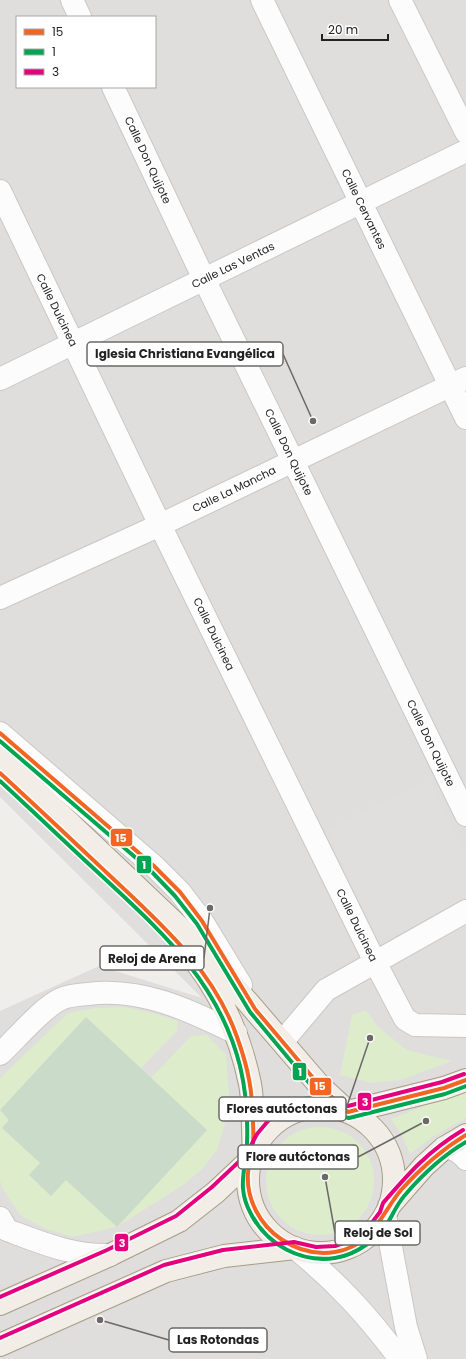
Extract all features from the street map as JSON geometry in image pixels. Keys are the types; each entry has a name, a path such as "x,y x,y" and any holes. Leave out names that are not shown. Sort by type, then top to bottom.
{"main road":[{"path":"0,757 174,921 210,957 320,1086 348,1112"},
{"path":"0,772 167,929 194,959 209,981 236,1033 250,1085 252,1155 248,1177 250,1196 258,1217 272,1234 295,1248"},
{"path":"348,1112 444,1088 466,1080"},
{"path":"0,1304 110,1255 179,1221 216,1192 252,1155 262,1137 272,1125 292,1113 314,1107 331,1108 348,1112 360,1118 371,1127 386,1146 393,1169 393,1191 387,1211"},
{"path":"0,1345 166,1271 224,1256 295,1248 315,1252 336,1252 355,1245 371,1233 424,1166 444,1148 466,1135"}],"street":[{"path":"72,0 80,16"},
{"name":"Calle Cervantes","path":"262,0 361,202 458,382 466,418"},
{"path":"400,0 466,132"},
{"name":"Calle Don Quijote","path":"113,88 204,279 466,815"},
{"name":"Calle Las Ventas","path":"0,379 466,151"},
{"name":"Calle Dulcinea","path":"0,191 160,524 375,962 405,1019 415,1025 466,1026"},
{"name":"Calle La Mancha","path":"0,598 160,524 458,382"},
{"path":"0,733 154,866 180,892 202,921 255,1009"},
{"path":"282,1041 326,990 466,911"},
{"path":"0,1054 49,1006 60,999 70,996 104,992 132,994 164,1002 186,1009 236,1033"},
{"path":"444,1148 453,1148 466,1159"},
{"path":"387,1211 406,1326 416,1359"},
{"path":"2,1227 82,1254 110,1255"},
{"path":"295,1248 325,1272 357,1305 400,1359"}],"shaded area":[{"path":"0,0 466,0 466,1359 0,1359 0,1011 99,966 202,998 0,797"},
{"path":"430,780 466,856 466,901 379,942 326,829"}],"green space":[{"path":"124,1007 153,1013 178,1021 177,1031 141,1068 151,1078 191,1036 207,1035 226,1055 230,1107 217,1150 202,1169 183,1185 117,1227 72,1237 44,1228 20,1215 3,1189 0,1181 0,1078 68,1013 96,1008"},
{"path":"366,1010 378,1027 407,1050 452,1061 401,1080 372,1083 340,1075 352,1015"},
{"path":"86,1017 207,1130 117,1227 66,1180 51,1196 29,1175 40,1163 2,1128 9,1120 0,1110"},
{"path":"466,1090 466,1118 432,1137 410,1154 403,1137 391,1119"},
{"path":"320,1127 341,1131 358,1143 370,1160 374,1181 370,1202 358,1219 341,1231 320,1235 299,1231 282,1219 270,1202 266,1181 270,1160 282,1143 299,1131"}],"transit line":[{"name":"15","path":"0,733 154,866 180,892 202,921 255,1009 320,1086 348,1112 444,1088 466,1080"},
{"name":"1","path":"0,741 150,870 175,896 197,924 250,1012 315,1090 344,1117 349,1118 445,1094 466,1086"},
{"name":"15","path":"0,773 165,928 199,968 214,989 227,1012 237,1037 249,1078 253,1120 253,1149 248,1173 249,1192 252,1202 261,1219 273,1233 287,1243 307,1251 328,1253 348,1249 359,1243 375,1228 394,1199 416,1174 440,1153 466,1135"},
{"name":"1","path":"0,781 148,919 187,962 204,985 231,1036 242,1075 247,1114 246,1153 243,1178 246,1204 258,1225 266,1235 276,1243 286,1250 310,1258 322,1259 343,1256 359,1249 380,1233 386,1226 400,1201 419,1180 441,1159 466,1142"},
{"name":"3","path":"0,1297 107,1250 176,1216 212,1187 246,1155 257,1134 268,1121 289,1108 314,1101 332,1102 348,1106 442,1082 464,1074"},
{"name":"3","path":"0,1338 164,1265 223,1250 294,1242 316,1247 335,1246 352,1240 367,1229 380,1212 383,1203 429,1154 463,1130"}],"place":[{"name":"Iglesia Christiana Evangélica","path":"313,421"},
{"name":"Reloj de Arena","path":"210,908"},
{"name":"Flores autóctonas","path":"370,1038"},
{"name":"Flore autóctonas","path":"426,1121"},
{"name":"Reloj de Sol","path":"325,1177"},
{"name":"Las Rotondas","path":"100,1320"}]}
